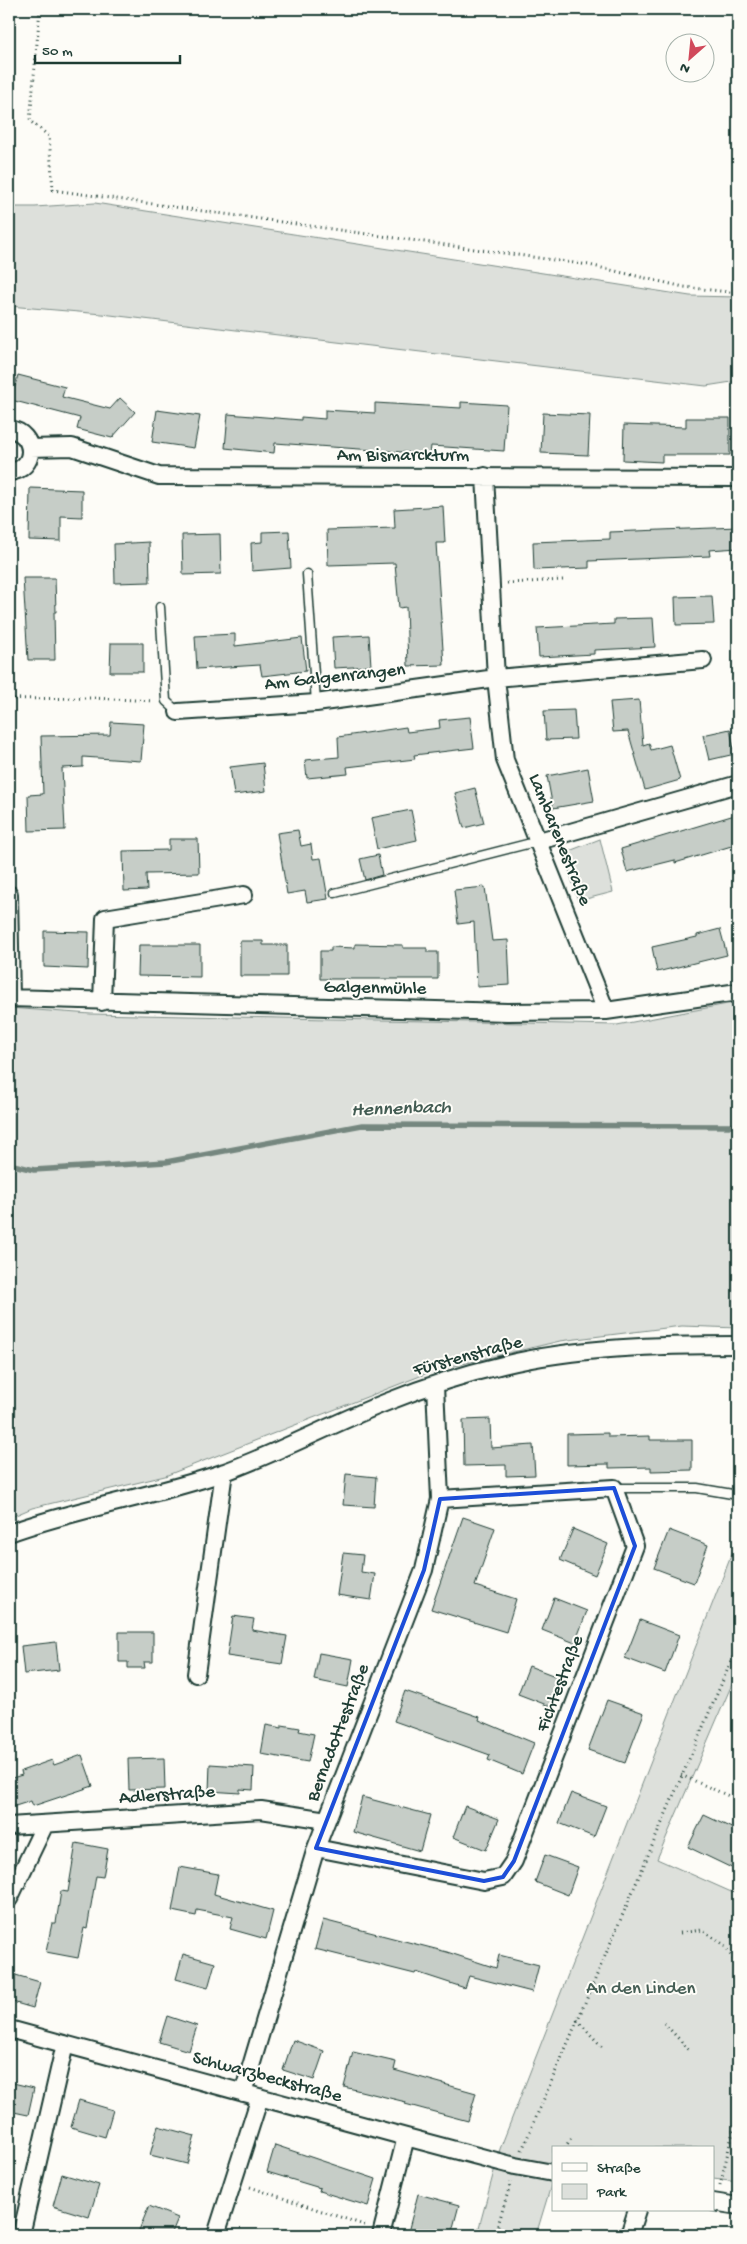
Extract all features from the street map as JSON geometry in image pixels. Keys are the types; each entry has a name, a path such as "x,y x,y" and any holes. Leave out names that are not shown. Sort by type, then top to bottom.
{"street":[{"path":"9,429 17,430 23,434 30,448 26,462 21,468 9,472"},
{"name":"Am Bismarckturm","path":"30,448 72,447 158,476 738,478"},
{"name":"Lambarenestraße","path":"484,476 492,584 496,678 505,760 606,1011"},
{"path":"496,678 703,660"},
{"name":"Am Galgenrangen","path":"172,707 316,703 496,678"},
{"path":"539,841 738,784"},
{"path":"9,894 10,998"},
{"path":"102,1002 105,918 244,895"},
{"name":"Galgenmühle","path":"10,998 507,1012 606,1011 738,992"},
{"name":"Fürstenstraße","path":"9,1533 43,1521 166,1491 224,1472 386,1402 503,1364 571,1353 689,1345 738,1345"},
{"name":"Bernadottestraße","path":"242,2092 316,1848 424,1570 440,1499 436,1385"},
{"path":"196,1674 224,1472"},
{"path":"440,1499 614,1488"},
{"name":"Fichtestraße","path":"316,1848 484,1881 503,1877 514,1862 635,1546 614,1488"},
{"name":"Adlerstraße","path":"9,1826 261,1810 326,1820"},
{"path":"9,1899 46,1824"},
{"name":"Schwarzbeckstraße","path":"9,2029 515,2166 552,2173"},
{"path":"21,2235 65,2044"},
{"path":"216,2235 260,2097"},
{"path":"382,2233 406,2137"},
{"path":"714,2202 738,2206"},
{"path":"629,2235 636,2212"}],"lane":[{"path":"307,574 316,703"},
{"path":"160,607 172,707"},
{"path":"336,893 539,841"},
{"path":"614,1488 697,1488 738,1495"}],"path":[{"path":"40,9 30,121 49,136 53,190 588,265 684,287 738,293"},
{"path":"492,584 564,580"},
{"path":"9,699 92,698 172,707"},
{"path":"496,2235 515,2166 681,1775 732,1663 738,1645"},
{"path":"732,1663 738,1665"},
{"path":"681,1775 738,1800"},
{"path":"680,1933 702,1930 723,1944 738,1966"},
{"path":"577,2020 603,2048"},
{"path":"664,2023 691,2052"},
{"path":"723,2172 738,2111"},
{"path":"566,2146 572,2136"},
{"path":"233,2181 382,2233"}],"highlighted area":[{"path":"614,1488 635,1546 514,1861 503,1877 484,1881 316,1848 424,1570 440,1499"}],"green space":[{"path":"95,203 690,296 738,297 738,381 706,386 102,314 9,306 9,207"},
{"path":"600,839 613,892 578,901 564,853"},
{"path":"738,1002 738,1328 682,1326 560,1341 433,1371 165,1476 32,1508 9,1518 9,1008 91,1014 617,1025"},
{"name":"An den Linden","path":"738,1538 738,1670 657,1859 738,1895 738,2181 714,2178 714,2146 552,2146 552,2182 536,2235 477,2235 500,2149"}],"building":[{"path":"18,375 65,387 62,397 110,409 120,398 135,412 112,438 77,429 80,418 11,400"},
{"path":"461,402 507,405 504,451 431,446 430,454 275,443 274,453 225,448 228,414 301,420 301,417 325,419 325,410 375,413 375,403 461,408"},
{"path":"157,410 200,416 194,448 152,442"},
{"path":"543,413 590,415 588,455 541,453"},
{"path":"686,418 730,418 730,455 662,455 662,462 623,460 624,425 686,427"},
{"path":"30,488 82,490 82,517 61,516 61,541 29,540"},
{"path":"443,506 445,543 436,543 444,665 408,666 406,607 399,608 395,563 328,565 327,530 395,528 394,509"},
{"path":"738,527 738,548 709,550 710,556 589,561 589,568 534,570 533,542 610,539 610,532"},
{"path":"289,531 291,568 252,571 251,543 262,542 262,532"},
{"path":"220,534 221,574 183,575 182,535"},
{"path":"149,542 150,582 115,583 114,544"},
{"path":"23,578 55,578 55,660 28,660"},
{"path":"712,596 714,624 676,625 675,597"},
{"path":"653,618 655,647 594,650 594,654 539,657 537,628 614,624 614,619"},
{"path":"235,634 235,646 302,638 306,671 262,676 260,665 197,669 195,636"},
{"path":"369,635 371,666 334,668 332,637"},
{"path":"111,643 143,643 143,672 110,672"},
{"path":"639,700 643,745 649,743 651,750 670,745 680,780 645,790 628,731 613,732 610,702"},
{"path":"574,710 576,739 546,740 544,711"},
{"path":"470,717 474,748 414,755 415,759 347,767 348,774 307,778 305,760 339,757 338,737 406,727 407,732 440,728 439,720"},
{"path":"111,722 144,724 141,761 83,757 83,767 62,768 65,830 29,831 28,795 43,794 41,736 110,735"},
{"path":"730,729 735,754 709,760 703,735"},
{"path":"263,763 266,791 234,795 230,767"},
{"path":"588,768 594,801 553,808 547,776"},
{"path":"475,788 484,823 464,828 455,793"},
{"path":"411,810 417,840 377,849 371,818"},
{"path":"738,814 738,844 675,863 675,860 627,872 621,849"},
{"path":"298,830 301,846 311,844 313,859 321,858 328,899 307,902 305,891 287,894 277,833"},
{"path":"169,839 198,839 199,873 146,874 147,890 124,891 123,851 169,850"},
{"path":"378,855 382,875 365,880 360,859"},
{"path":"485,887 492,941 508,940 510,985 477,987 474,922 458,924 454,890"},
{"path":"720,929 727,955 657,972 652,947 697,937 697,935"},
{"path":"44,931 89,932 88,969 44,967"},
{"path":"240,941 263,941 263,945 287,945 287,976 240,976"},
{"path":"355,944 403,945 403,948 427,948 427,952 438,952 438,979 320,979 320,951 331,951 331,947 355,948"},
{"path":"139,945 200,945 200,977 138,976"},
{"path":"490,1419 491,1448 533,1445 535,1475 506,1476 506,1465 464,1466 463,1420"},
{"path":"608,1433 608,1437 650,1436 650,1440 692,1440 692,1470 651,1471 651,1467 609,1468 609,1464 567,1465 567,1434"},
{"path":"346,1474 376,1477 374,1507 343,1505"},
{"path":"463,1517 495,1528 475,1586 516,1599 506,1632 431,1609"},
{"path":"573,1529 608,1544 595,1575 560,1560"},
{"path":"669,1530 708,1545 694,1583 654,1568"},
{"path":"343,1553 363,1555 361,1572 375,1574 371,1600 337,1595"},
{"path":"554,1598 587,1611 575,1643 542,1630"},
{"path":"233,1616 254,1619 252,1630 287,1636 282,1664 227,1656"},
{"path":"640,1620 679,1635 665,1673 625,1658"},
{"path":"119,1632 153,1632 153,1662 144,1662 145,1668 128,1668 128,1662 119,1662"},
{"path":"56,1642 59,1670 24,1674 21,1646"},
{"path":"319,1653 353,1659 348,1687 314,1680"},
{"path":"529,1666 563,1679 552,1707 518,1694"},
{"path":"405,1691 480,1717 479,1720 534,1743 522,1774 488,1760 490,1755 394,1721"},
{"path":"607,1700 644,1713 625,1763 588,1750"},
{"path":"266,1725 282,1728 282,1725 300,1728 299,1731 314,1734 308,1762 261,1754"},
{"path":"82,1755 93,1786 33,1806 31,1801 9,1808 9,1779 22,1775 21,1771 52,1760 54,1765"},
{"path":"164,1758 165,1789 129,1790 128,1759"},
{"path":"210,1764 254,1767 253,1790 240,1789 240,1793 209,1791"},
{"path":"571,1793 606,1806 594,1837 559,1823"},
{"path":"362,1797 430,1815 420,1851 353,1832"},
{"path":"465,1806 499,1819 486,1850 453,1837"},
{"path":"704,1815 738,1831 738,1871 688,1847"},
{"path":"76,1843 108,1849 103,1877 96,1876 87,1929 84,1928 78,1958 46,1952 52,1923 56,1923 61,1891 68,1892"},
{"path":"545,1855 578,1867 568,1895 535,1882"},
{"path":"180,1867 218,1874 214,1894 273,1911 266,1939 230,1929 233,1917 197,1910 196,1916 172,1911"},
{"path":"323,1920 447,1952 496,1968 499,1955 539,1965 532,1992 469,1976 465,1988 416,1972 415,1974 315,1949"},
{"path":"183,1954 215,1963 208,1988 176,1979"},
{"path":"12,1974 40,1982 33,2008 9,2001 9,1987"},
{"path":"167,2016 197,2026 189,2051 159,2042"},
{"path":"293,2040 324,2051 314,2080 283,2070"},
{"path":"353,2052 396,2062 394,2070 476,2093 468,2121 405,2104 406,2102 344,2087"},
{"path":"9,2082 34,2088 28,2115 9,2111"},
{"path":"79,2100 113,2110 105,2137 71,2127"},
{"path":"158,2126 195,2136 187,2164 150,2155"},
{"path":"275,2145 376,2179 368,2206 319,2191 320,2188 267,2172"},
{"path":"62,2174 99,2185 89,2217 53,2206"},
{"path":"418,2194 459,2205 451,2235 418,2235 408,2232"},
{"path":"149,2206 178,2218 171,2235 137,2235"}],"waterway":[{"name":"Hennenbach","path":"9,1164 34,1170 166,1162 362,1125 738,1126"}]}
